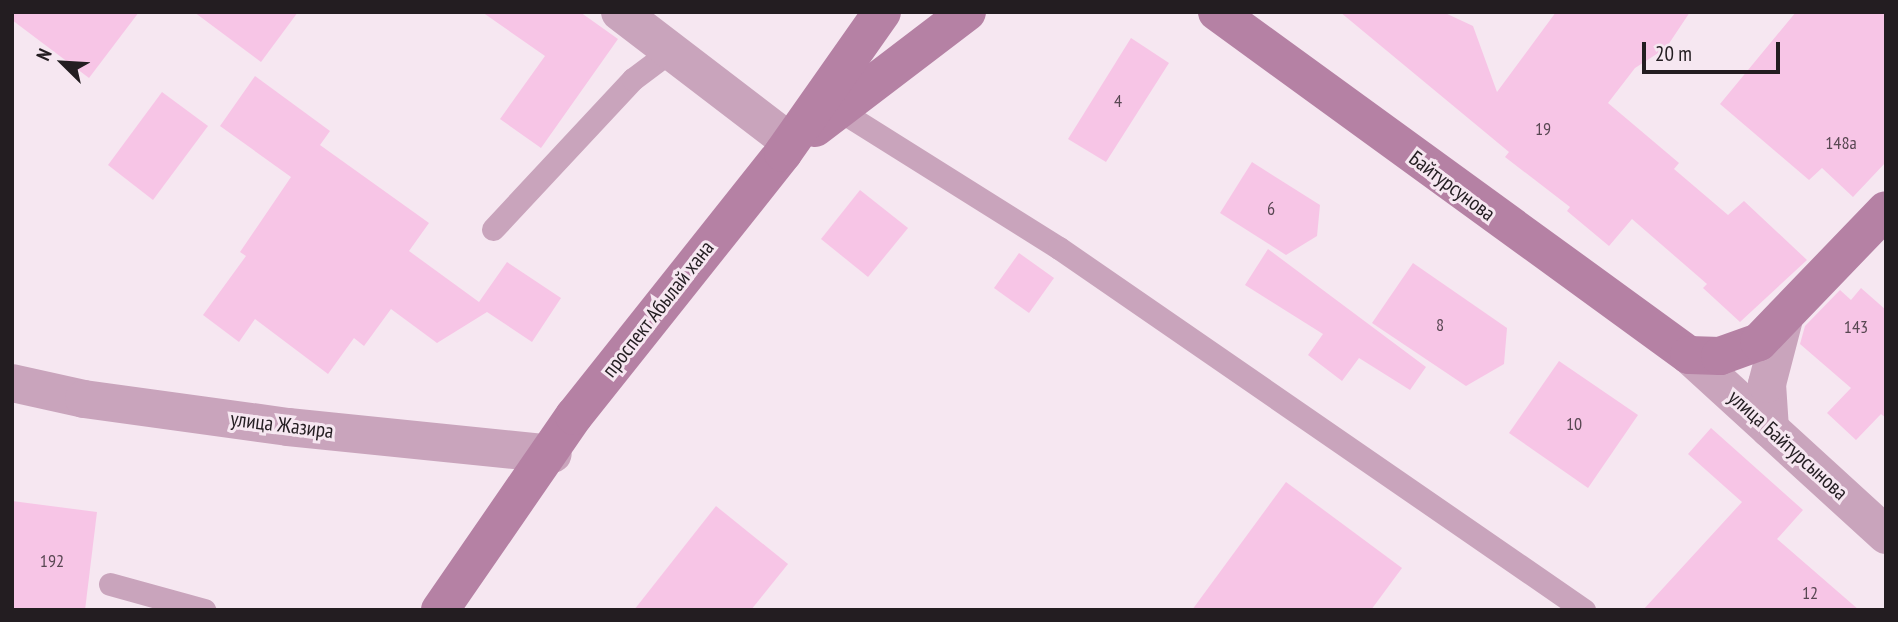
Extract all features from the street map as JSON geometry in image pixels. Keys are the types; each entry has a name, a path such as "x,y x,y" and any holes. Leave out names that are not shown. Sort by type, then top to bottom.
{"main road":[{"name":"проспект Абылай хана","path":"440,610 553,454 574,416 787,148 882,12"},
{"path":"787,148 967,12"},
{"name":"Байтурсунова","path":"1217,12 1689,355"},
{"path":"1689,355 1720,356 1759,342 1886,210"}],"street":[{"path":"620,12 787,148"},
{"path":"1770,429 1767,384 1785,315"},
{"name":"улица Байтурсынова","path":"1689,355 1886,535"},
{"name":"улица Жазира","path":"12,383 84,399 275,425 553,454"}],"lane":[{"path":"493,229 633,79 668,52"},
{"path":"839,110 1059,248 1584,610"},
{"path":"110,584 204,610"}],"building":[{"path":"12,12 139,12 89,78 12,20"},
{"path":"194,12 298,12 261,62"},
{"path":"482,12 580,12 618,39 541,148 500,119 545,56"},
{"path":"1340,12 1443,12 1473,26 1497,92 1556,12 1690,12 1666,48 1635,68 1608,103 1679,163 1674,169 1728,215 1744,201 1807,260 1740,322 1703,288 1707,284 1632,219 1609,246 1567,211 1570,207 1505,157 1509,152"},
{"path":"1796,12 1886,12 1886,162 1853,197 1822,168 1809,180 1720,104"},
{"path":"1131,38 1169,63 1106,162 1068,139"},
{"path":"255,76 330,131 320,145 429,223 409,251 479,302 507,262 561,298 532,342 487,312 437,343 391,309 364,346 354,338 328,374 255,319 239,342 203,315 246,256 240,252 291,177 220,126"},
{"path":"162,92 208,126 153,200 108,165"},
{"path":"1252,162 1320,205 1317,236 1286,255 1220,213"},
{"path":"860,190 908,228 868,277 821,239"},
{"path":"1268,249 1426,367 1410,390 1359,358 1342,381 1308,355 1323,334 1245,285"},
{"path":"1019,253 1054,278 1029,313 994,288"},
{"path":"1413,263 1507,328 1504,364 1466,386 1372,323"},
{"path":"1861,288 1886,310 1886,418 1881,414 1856,440 1827,413 1851,388 1800,344 1805,326 1840,290 1851,300"},
{"path":"1559,361 1638,415 1588,488 1509,433"},
{"path":"1711,428 1803,510 1777,539 1859,610 1643,610 1742,502 1688,454"},
{"path":"1286,482 1402,568 1371,610 1192,610"},
{"path":"12,501 97,512 85,610 12,610"},
{"path":"716,506 788,564 751,610 634,610"}]}
